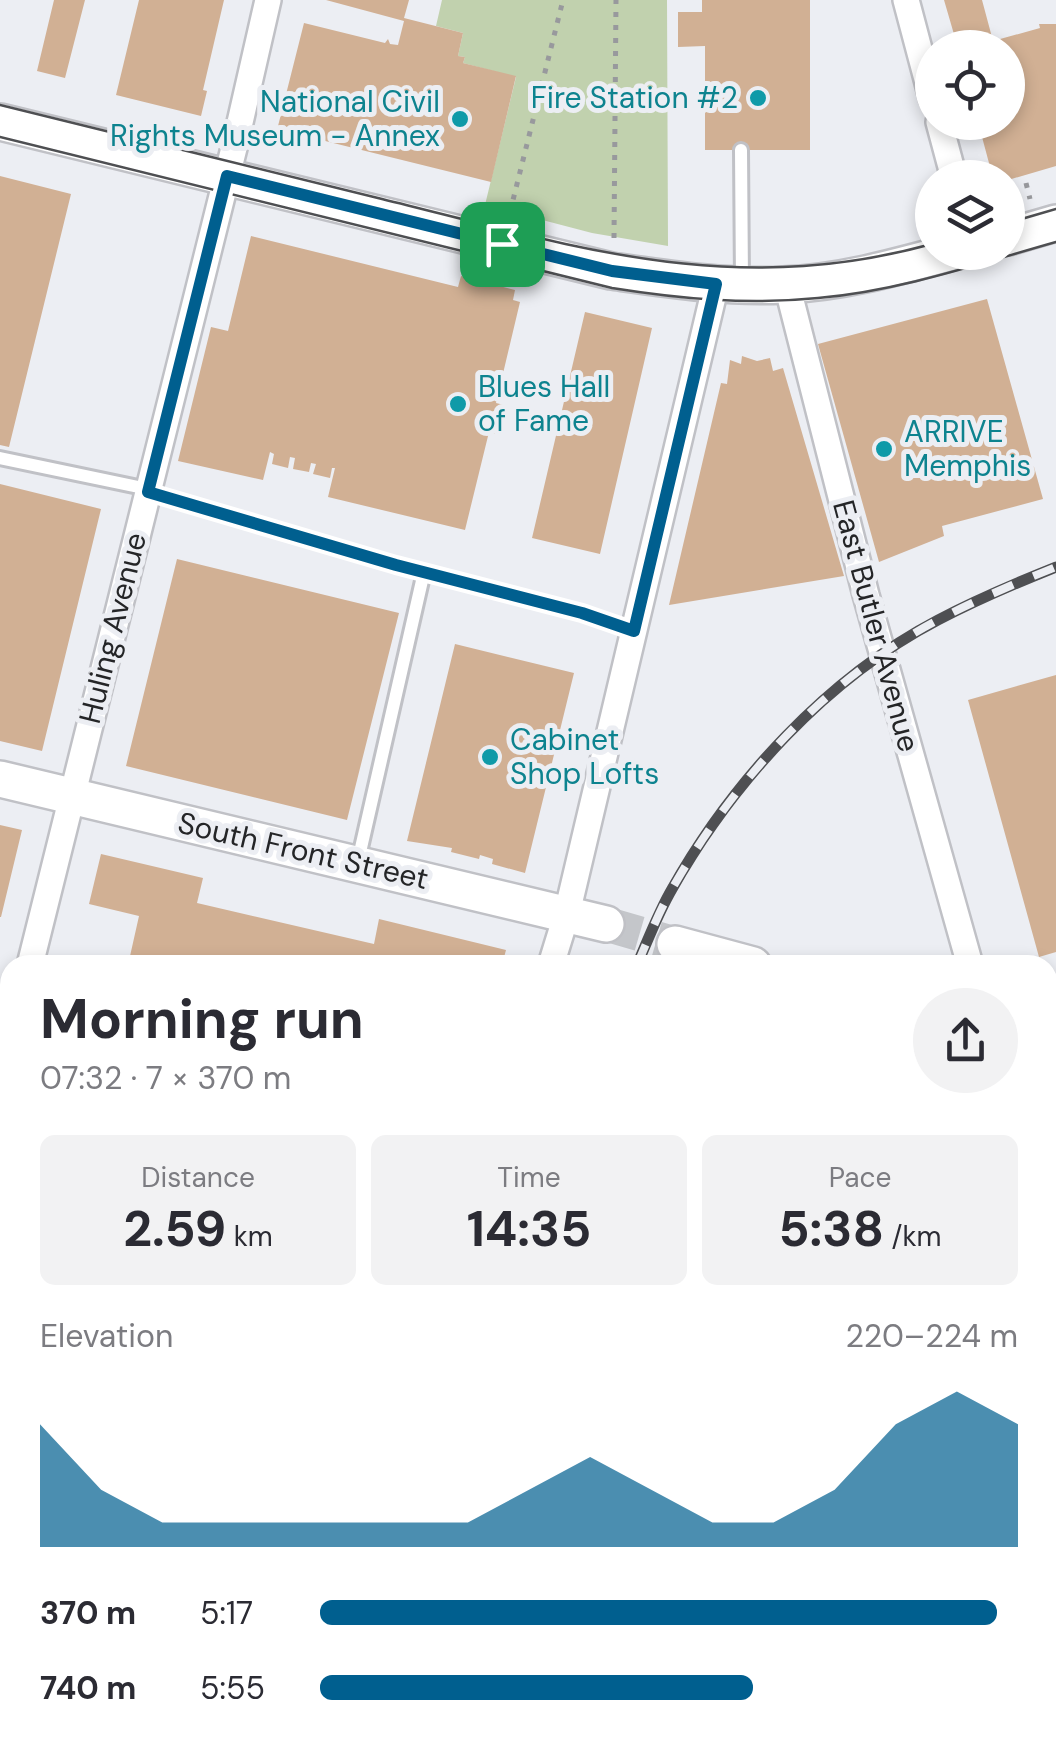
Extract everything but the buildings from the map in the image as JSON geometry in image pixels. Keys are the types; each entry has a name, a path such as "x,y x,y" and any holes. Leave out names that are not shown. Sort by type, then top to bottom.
{"main road":[{"path":"0,122 612,271 729,284 787,285 851,277 915,261"},
{"name":"South Front Street","path":"0,779 606,924"},
{"path":"675,944 716,955"}],"street":[{"name":"Huling Avenue","path":"32,955 268,0"},
{"path":"906,0 915,34"},
{"path":"554,955 634,631 729,284"},
{"name":"East Butler Avenue","path":"787,285 866,594 967,955"}],"lane":[{"path":"729,284 741,150"},
{"path":"0,458 148,490 634,631"},
{"path":"357,864 424,572"}],"path":[{"path":"502,244 563,0"},
{"path":"612,271 616,0"},
{"path":"1026,183 1043,211"}],"green space":[{"path":"442,0 667,0 668,246 592,233 485,205 516,77 463,63 465,57 458,56 463,33 436,26"}],"tunnel":[{"path":"606,924 675,944"}],"tram line":[{"path":"0,105 522,234 655,260 721,267 789,267 859,260 915,248"},
{"path":"0,137 612,288 689,298 766,301 848,294 938,276 1056,242"},
{"path":"1025,218 1056,209"}],"railway":[{"path":"641,955 672,889 696,849 754,772 821,702 858,671 938,620 1056,567"}],"place":[{"name":"Fire Station #2","path":"758,98"},
{"name":"National Civil Rights Museum - Annex","path":"460,119"},
{"name":"Blues Hall of Fame","path":"458,404"},
{"name":"ARRIVE Memphis","path":"884,449"},
{"name":"Cabinet Shop Lofts","path":"490,757"}],"route":[{"path":"227,176 502,244 612,271 716,284 634,631 582,613 396,565 148,492 227,176"}]}
